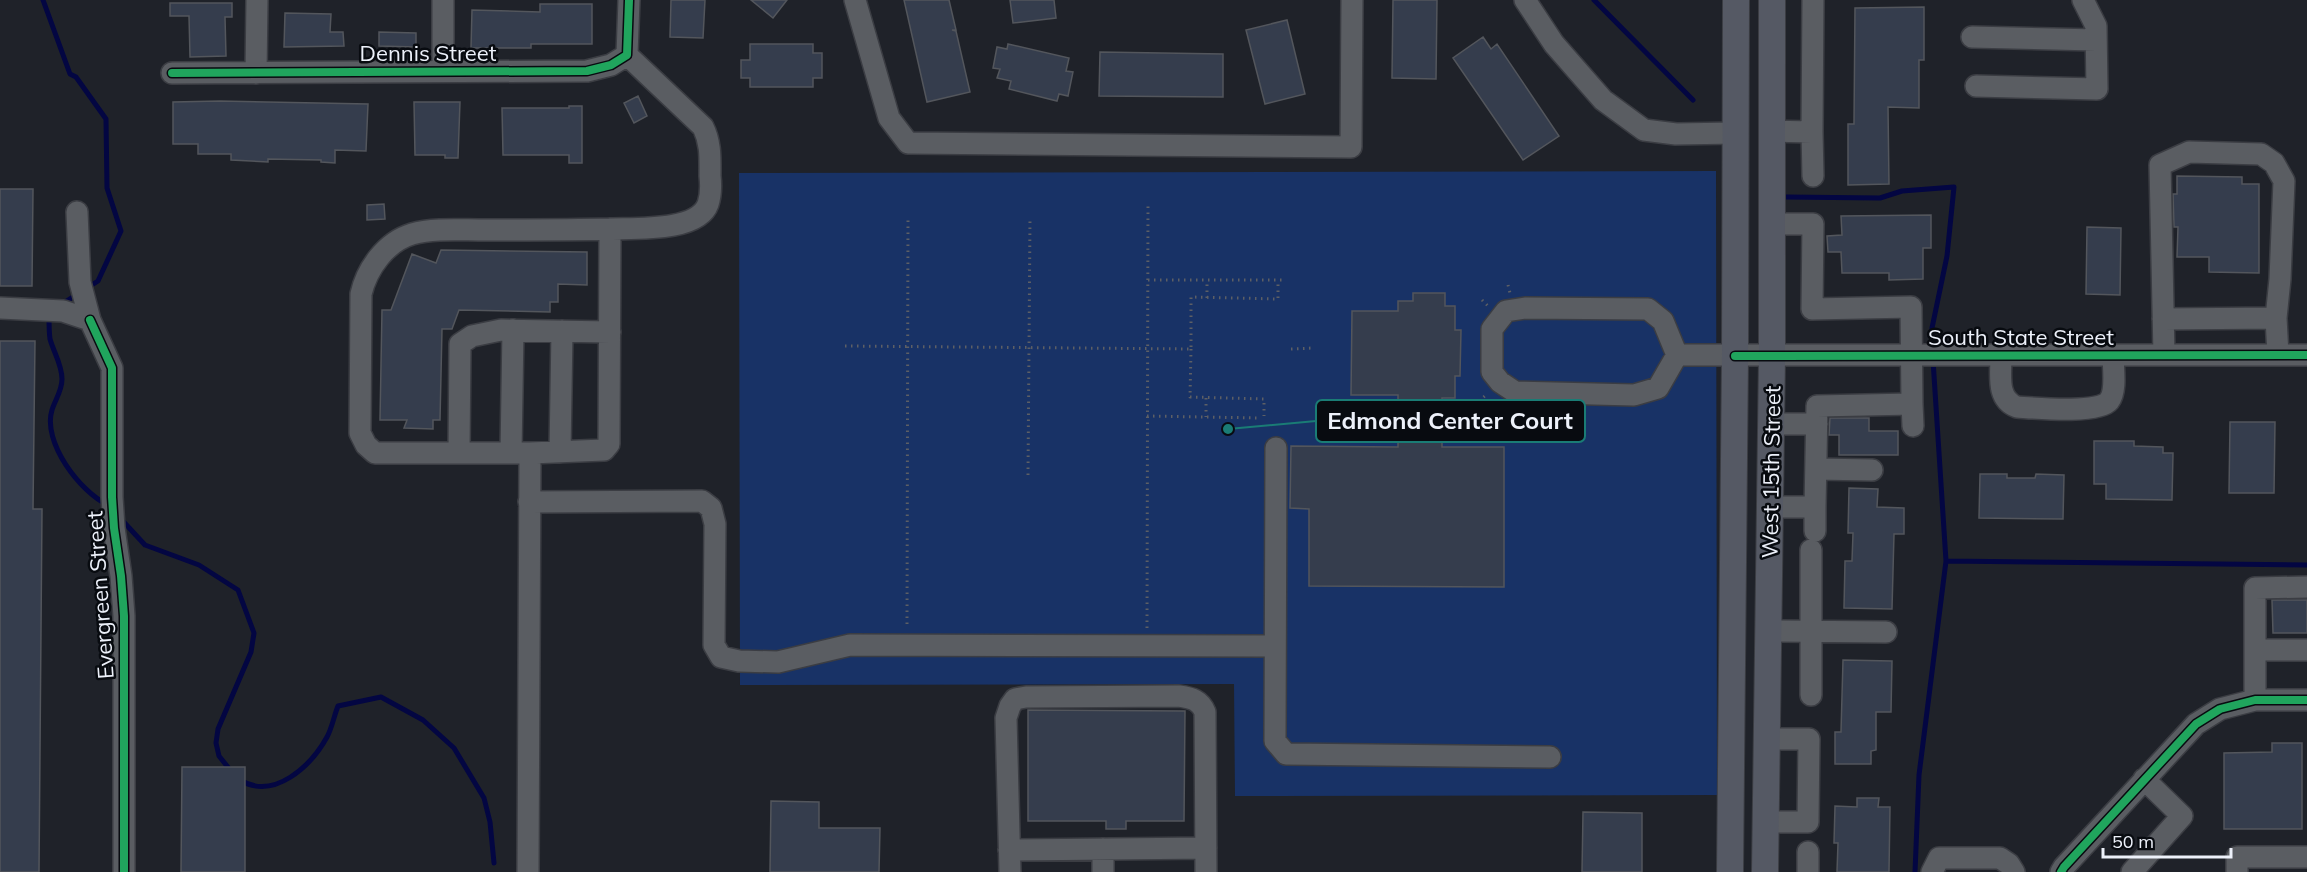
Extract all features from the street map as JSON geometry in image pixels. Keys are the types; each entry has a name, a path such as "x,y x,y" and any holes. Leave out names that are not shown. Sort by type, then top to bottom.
{"main road":[{"name":"West 15th Street","path":"1730,872 1736,0"},
{"name":"West 15th Street","path":"1765,872 1772,424 1770,131 1772,0"}],"street":[{"path":"256,73 257,0"},
{"path":"443,0 443,70"},
{"path":"610,229 609,444 604,450 520,453 375,453 366,445 360,434 361,294 365,277 377,259 394,243 413,234 451,230 610,229 680,225 697,217 708,206 711,188 710,140 703,127 627,55 629,0"},
{"path":"855,0 889,118 908,143 1351,147 1352,0"},
{"path":"1525,0 1554,45 1603,100 1644,130 1676,134 1735,133"},
{"path":"1813,0 1813,176"},
{"path":"1976,86 2097,89 2096,26 2083,0"},
{"path":"1972,37 2096,40"},
{"name":"Dennis Street","path":"172,73 587,70 611,65 627,55"},
{"path":"1770,131 1812,132"},
{"path":"2164,355 2160,165 2188,152 2261,154 2274,163 2284,181 2276,318 2278,355"},
{"name":"Evergreen Street","path":"76,212 80,282 90,320 112,368 112,497 114,528 122,576 124,616 124,872"},
{"path":"1771,224 1813,224 1812,309 1911,307 1913,426"},
{"path":"0,308 63,311 90,320"},
{"path":"1525,308 1648,309 1663,321 1677,355 1658,388 1634,395 1515,392 1500,382 1492,372 1492,329 1506,311 1525,308"},
{"path":"2163,319 2276,318"},
{"path":"459,453 460,345 472,336 483,332 513,330 610,332"},
{"path":"513,330 520,453 529,502 528,872"},
{"path":"560,452 562,331"},
{"name":"South State Street","path":"1677,355 2307,355"},
{"path":"2001,356 2002,394 2011,405 2082,409 2100,407 2109,402 2113,392 2113,355"},
{"path":"1811,695 1817,406 1912,404"},
{"path":"1772,424 1816,424"},
{"path":"1276,448 1275,741 1286,754 1550,758"},
{"path":"1816,469 1872,470"},
{"path":"529,502 702,501 711,508 715,524 714,645 721,657 739,661 778,662 850,645 1274,646"},
{"path":"1770,507 1815,507"},
{"path":"2255,700 2256,588 2307,587"},
{"path":"1769,631 1886,632"},
{"path":"2255,650 2307,650"},
{"path":"1010,872 1006,718 1015,699 1179,696 1192,698 1201,703 1205,712 1206,872"},
{"path":"2061,872 2196,724 2220,710 2255,700 2307,700"},
{"path":"1766,822 1808,844 1809,740 1767,739"},
{"path":"2132,872 2182,816 2145,779"},
{"path":"1009,850 1206,848"},
{"path":"1103,849 1103,872"},
{"path":"2237,872 2237,857 2307,857"},
{"path":"1932,872 1939,858 2000,858 2009,864 2013,872"}],"path":[{"path":"1147,645 1148,203"},
{"path":"1028,475 1030,218"},
{"path":"907,624 908,220"},
{"path":"1147,416 1262,417 1264,399 1190,397 1191,297 1278,299 1280,280 1148,280"},
{"path":"1207,280 1207,298"},
{"path":"845,346 1191,349"},
{"path":"1292,349 1313,348"},
{"path":"1206,398 1206,417"}],"shaded area":[{"path":"1716,171 1717,795 1235,796 1234,684 740,685 739,173"}],"building":[{"path":"671,0 705,0 703,38 670,37"},
{"path":"751,0 787,0 773,18"},
{"path":"904,0 949,0 956,30 952,30 956,31 970,92 927,102"},
{"path":"1010,0 1054,0 1056,18 1013,23"},
{"path":"1393,0 1437,0 1436,79 1392,78"},
{"path":"170,3 232,3 232,17 225,17 226,56 190,57 189,16 170,16"},
{"path":"540,4 592,4 592,44 531,44 531,48 471,48 472,10 540,12"},
{"path":"1924,7 1924,60 1919,60 1919,108 1888,107 1889,184 1848,185 1848,124 1854,124 1855,8"},
{"path":"285,13 331,14 330,32 343,32 344,46 284,47"},
{"path":"1287,20 1305,94 1265,104 1246,30"},
{"path":"379,32 416,33 416,47 379,46"},
{"path":"1483,37 1491,49 1497,44 1559,136 1523,160 1453,58"},
{"path":"750,44 813,44 813,53 822,53 822,78 813,78 813,87 750,87 750,78 741,78 741,60 750,60"},
{"path":"1008,44 1069,58 1066,71 1073,72 1068,96 1059,94 1057,101 1009,89 1011,81 997,78 1000,69 993,68 997,47 1007,49"},
{"path":"1100,52 1223,54 1223,97 1099,96"},
{"path":"638,96 647,116 634,123 624,103"},
{"path":"173,102 368,104 366,151 335,150 335,163 321,162 321,160 268,159 268,162 231,160 231,154 198,154 198,144 173,144"},
{"path":"414,102 460,102 458,158 445,158 445,155 415,155"},
{"path":"569,106 582,106 582,163 569,163 569,155 503,155 502,108 569,108"},
{"path":"2177,176 2242,177 2242,184 2259,184 2259,273 2209,272 2209,257 2177,257 2178,227 2174,227 2173,194 2177,194"},
{"path":"0,189 33,189 32,286 0,286"},
{"path":"384,204 385,219 367,220 367,205"},
{"path":"1931,215 1931,248 1923,248 1923,279 1889,280 1889,273 1842,273 1841,252 1828,252 1827,236 1842,235 1841,216"},
{"path":"2087,227 2121,228 2120,295 2086,294"},
{"path":"441,250 587,252 587,285 558,284 558,302 550,302 550,312 459,310 452,329 442,329 440,420 433,420 433,429 404,428 407,420 380,420 382,310 391,310 412,254 436,263"},
{"path":"1413,293 1445,293 1445,306 1455,306 1455,330 1461,330 1460,376 1455,376 1455,398 1442,398 1442,447 1504,447 1504,587 1309,586 1309,509 1290,508 1291,446 1398,447 1398,395 1351,395 1352,311 1398,311 1398,301 1413,301"},
{"path":"0,341 35,341 33,509 42,509 39,872 0,872"},
{"path":"1830,418 1869,418 1869,431 1898,431 1898,455 1839,455 1839,435 1829,435"},
{"path":"2230,422 2275,422 2274,493 2229,493"},
{"path":"2094,441 2134,441 2134,446 2163,447 2163,453 2173,453 2172,500 2106,499 2106,484 2094,484"},
{"path":"1980,474 2007,474 2007,478 2035,478 2036,474 2064,475 2063,519 1979,518"},
{"path":"1849,488 1878,489 1877,507 1904,508 1904,534 1894,534 1892,609 1844,608 1845,561 1852,561 1853,533 1848,533"},
{"path":"2272,600 2307,600 2307,633 2273,633"},
{"path":"1843,660 1892,661 1891,712 1876,712 1876,750 1871,751 1871,764 1835,764 1835,732 1841,732"},
{"path":"1028,710 1185,711 1184,821 1126,821 1126,829 1106,829 1106,821 1028,821"},
{"path":"2272,743 2302,743 2302,829 2224,829 2224,753 2272,752"},
{"path":"182,767 245,767 245,872 181,872"},
{"path":"1857,798 1879,798 1878,807 1890,807 1889,872 1837,872 1838,843 1834,843 1835,806 1857,807"},
{"path":"771,801 819,802 819,828 880,828 879,872 770,872"},
{"path":"1583,812 1642,813 1642,872 1582,872"}],"waterway":[{"path":"43,0 70,74 76,77 106,119 107,188 121,231 98,281 87,288"},
{"path":"1594,0 1693,100"},
{"path":"1786,197 1880,198 1902,191 1954,187 1947,256 1932,328 1933,351"},
{"path":"62,304 79,293"},
{"path":"49,316 50,339 62,374 62,383 52,410 50,423 53,437 58,451 75,478 108,505"},
{"path":"1915,872 1919,775 1946,561 1933,360"},
{"path":"120,518 145,545 199,565 238,590 254,633 251,652 218,729 216,743 219,756 231,771"},
{"path":"1946,561 2307,565"},
{"path":"240,780 253,785 266,786 290,777 301,769 320,748 329,733 338,706 381,697 423,720 454,748 484,798 490,822 494,863"}],"cycle path":[{"path":"172,73 587,71 611,65 627,55 629,0"},
{"path":"90,320 112,368 112,497 124,616 124,872"},
{"path":"1735,356 2307,355"},
{"path":"2061,872 2196,724 2220,709 2255,700 2307,700"}],"place":[{"name":"Edmond Center Court","path":"1228,429"}]}
